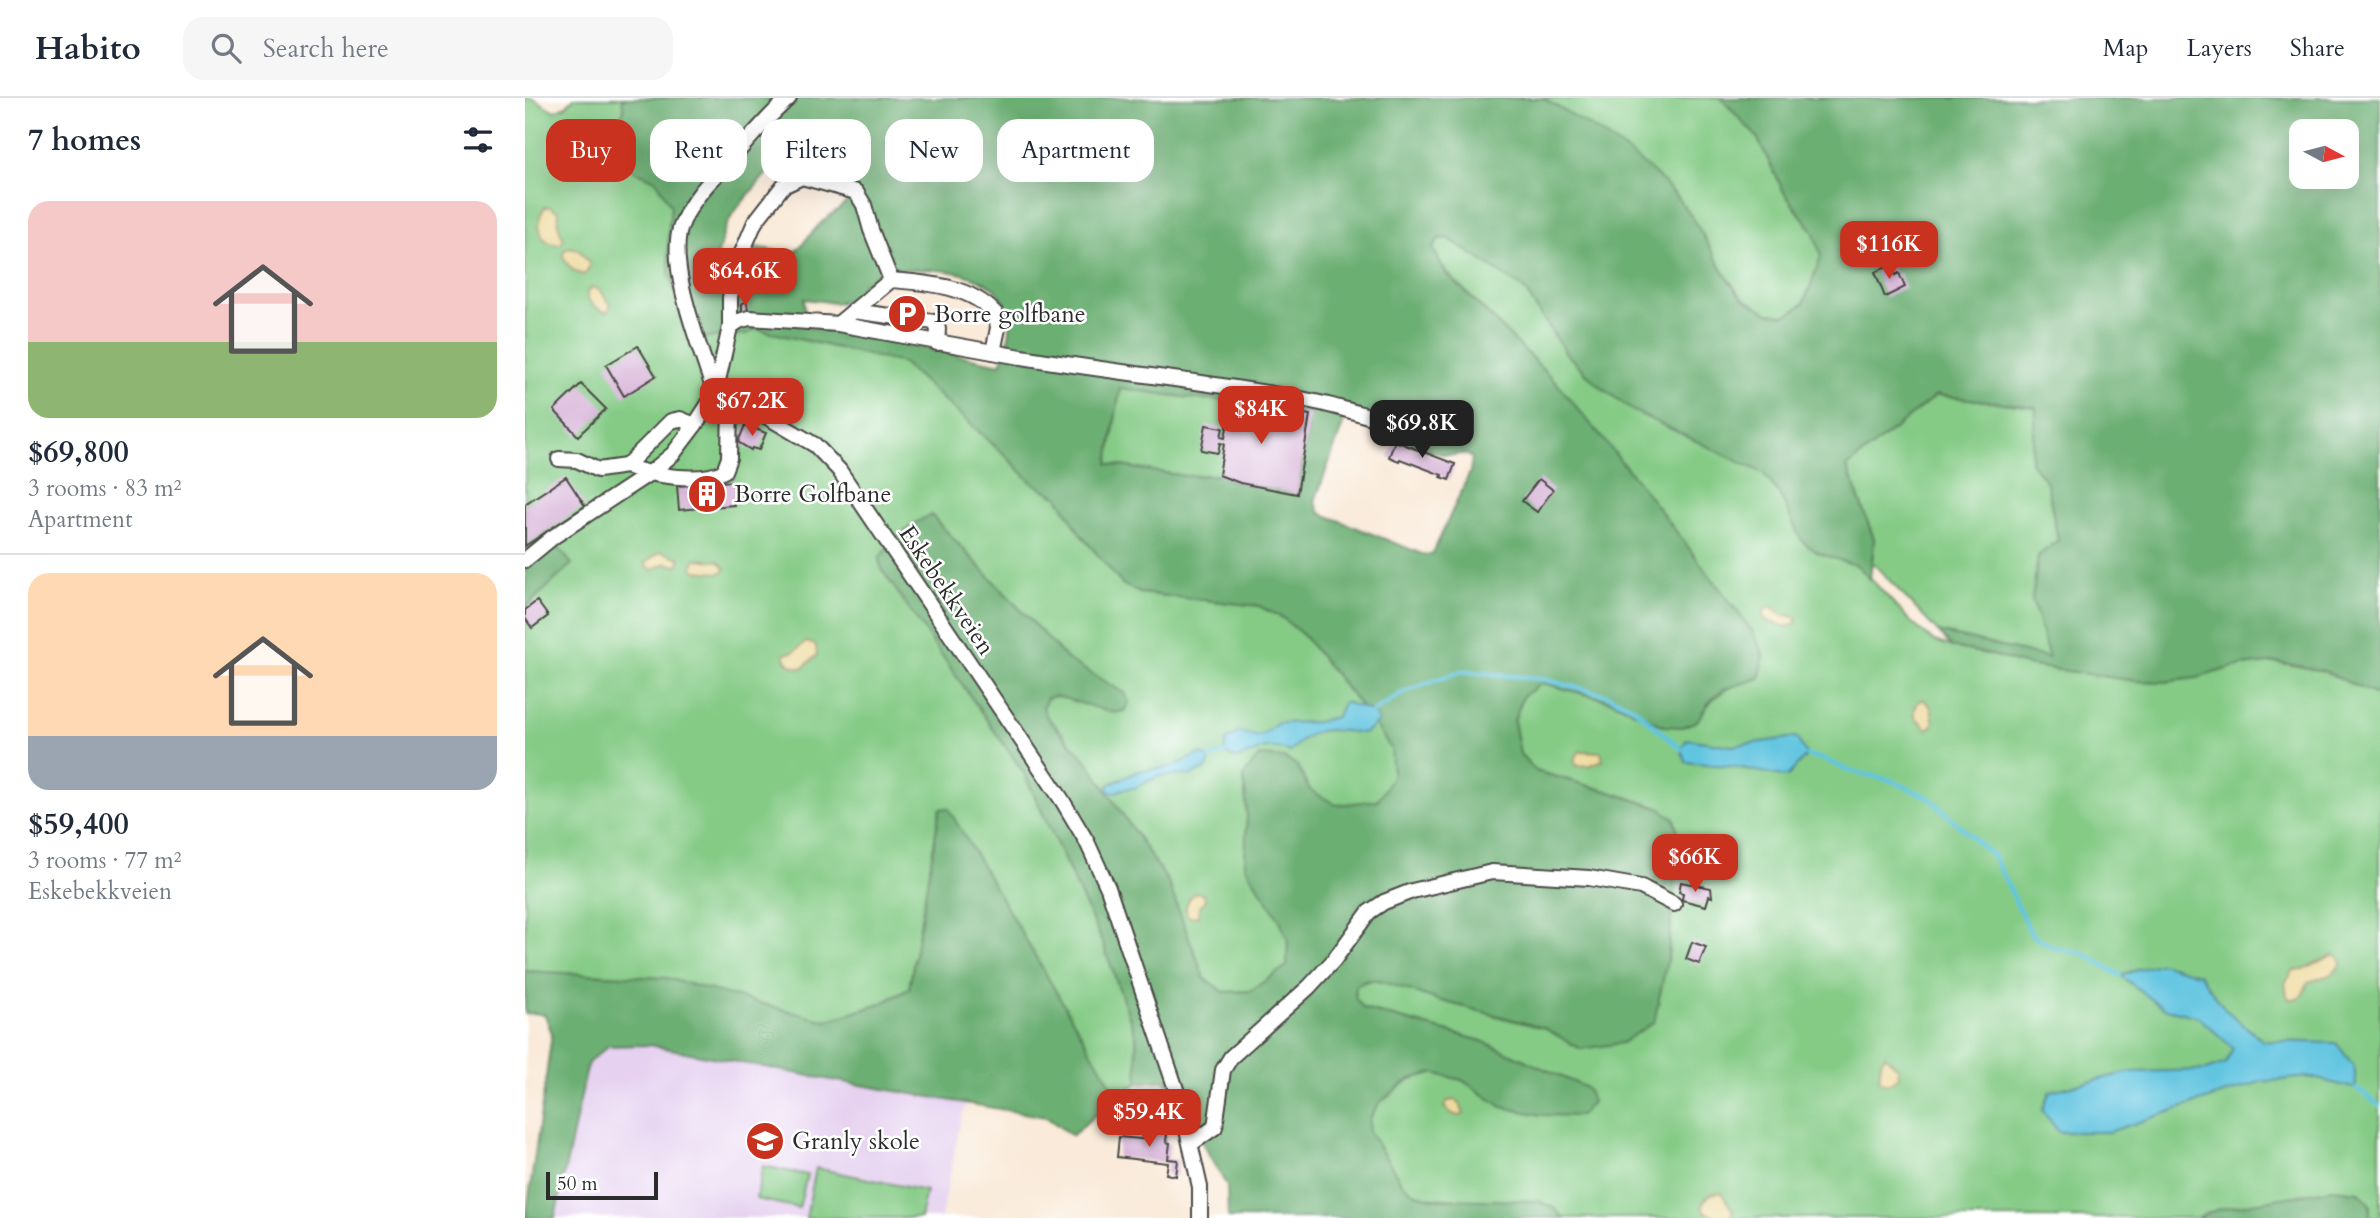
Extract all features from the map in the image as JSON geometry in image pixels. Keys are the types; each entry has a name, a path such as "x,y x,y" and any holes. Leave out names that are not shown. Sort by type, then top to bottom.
{"street":[{"path":"715,394 682,286 678,260 680,230 691,206 707,186 787,98"},
{"path":"525,560 554,537 650,473 673,454 695,425 715,394 730,327 730,298 736,269 754,222 783,186 801,177 856,192 864,205 891,280"},
{"path":"838,324 891,280 929,283 975,296 985,302 996,314 998,328 993,352"},
{"path":"853,311 933,322 939,329 937,343"},
{"path":"730,327 748,318 838,324 1062,365 1267,393 1314,402 1389,422"},
{"name":"Eskebekkveien","path":"715,394 764,415 815,445 839,470 1084,837 1108,888 1181,1104 1201,1186 1200,1218"},
{"path":"559,459 583,462 598,470 626,466 650,473 708,477 724,471 729,458 730,401"},
{"path":"626,466 671,421 680,419 695,425"},
{"path":"1192,1143 1215,1127 1223,1070 1231,1057 1309,987 1369,912 1384,902 1412,891 1492,872 1590,878 1641,887 1674,904"}],"shaded area":[{"name":"Granly skole","path":"649,1045 967,1104 961,1118 941,1218 555,1218 588,1063 608,1046"}],"green space":[{"name":"Borre Golfbane","path":"525,98 533,98 554,111 566,106 574,98 622,98 624,111 619,119 546,119 546,182 636,182 636,162 650,175 650,182 657,182 671,206 668,239 704,338 755,329 903,363 1041,488 1058,497 1081,535 1122,584 1140,593 1259,606 1283,618 1304,636 1370,718 1390,737 1393,775 1384,794 1369,803 1349,806 1327,804 1244,775 1247,816 1245,866 1280,920 1288,941 1287,966 1250,991 1224,992 1204,978 1168,882 1087,761 1035,703 1076,665 1067,659 932,516 976,704 1024,773 1103,943 1136,1036 1138,1083 1117,1095 947,808 940,810 909,989 878,1005 826,1021 666,978 525,971 525,608 571,564 525,508"},
{"path":"622,98 1542,98 1595,130 1648,168 1685,207 1737,292 1769,313 1783,315 1804,303 1821,256 1813,231 1785,194 1757,137 1721,98 2380,98 2380,697 2324,671 2277,662 2233,667 2197,678 2164,682 2136,681 2026,665 1952,647 1938,632 2049,658 2032,599 2038,556 2058,540 2047,482 2031,463 2036,407 1936,395 1847,467 1874,539 1870,579 1858,566 1818,553 1801,540 1780,495 1763,473 1633,411 1597,384 1566,353 1524,289 1448,238 1438,239 1433,249 1446,273 1556,382 1636,479 1753,632 1764,656 1760,678 1725,689 1709,702 1697,721 1682,727 1664,726 1612,701 1543,683 1523,696 1514,721 1520,754 1536,771 1659,808 1674,818 1678,835 1668,957 1654,1022 1622,1043 1581,1049 1544,1028 1438,1000 1393,985 1374,980 1363,981 1356,986 1355,998 1364,1009 1482,1041 1587,1088 1592,1102 1580,1116 1541,1115 1502,1107 1462,1080 1433,1073 1410,1079 1379,1103 1370,1118 1369,1131 1402,1183 1416,1194 1435,1199 1539,1201 1554,1208 1564,1218 1228,1218 1227,1186 1166,1080 1138,1083 1136,1036 1103,943 1024,773 882,570 879,559 910,527 932,516 1067,659 1124,693 1129,702 1124,711 1114,713 1056,696 1047,698 1043,707 1046,716 1087,761 1168,882 1204,978 1224,992 1250,991 1287,966 1288,941 1280,920 1245,866 1247,816 1244,775 1259,756 1284,758 1297,765 1310,790 1337,805 1378,800 1393,775 1391,749 1370,717 1304,636 1283,618 1259,606 1140,593 1122,584 1081,535 1058,497 1031,482 903,363 756,329 747,334 704,338 685,331 669,272 671,206 657,182 747,182 747,119 650,119 650,177 636,171 636,119 619,119 624,111","holes":["761,119 871,119 871,182 852,183 853,191 848,200 822,222 796,251 790,253 754,247 747,252 730,288 717,285 715,265 725,228 734,212 761,180","883,269 922,269 963,274 982,281 997,291 1007,306 1010,327 1001,364 806,327 804,299 837,303 856,298 863,284","1120,388 1197,399 1232,400 1310,415 1297,493 1240,483 1218,475 1185,476 1108,464","1345,419 1436,452 1446,455 1465,454 1472,458 1470,472 1433,553 1428,555 1320,513 1315,501"]},
{"path":"1542,98 1721,98 1757,137 1785,194 1813,231 1818,243 1821,256 1804,303 1783,315 1769,313 1744,299 1720,268 1678,197 1667,186 1623,150"},
{"path":"1448,238 1524,289 1566,353 1597,384 1633,410 1749,466 1773,474 1912,623 1932,640 2026,665 2136,681 2164,682 2200,677 2233,667 2277,662 2324,671 2380,697 2380,1218 2370,1218 2370,1205 2219,1209 2196,1218 1564,1218 1554,1208 1539,1201 1424,1196 1414,1193 1400,1181 1367,1134 1370,1118 1379,1103 1410,1079 1433,1073 1462,1080 1483,1094 1482,1041 1364,1009 1355,998 1356,986 1379,981 1544,1028 1581,1049 1668,957 1678,835 1674,818 1659,808 1536,771 1520,754 1514,721 1523,696 1543,683 1612,701 1664,726 1697,721 1710,702 1723,691 1760,678 1556,382 1446,272 1433,249 1438,239"},
{"path":"1120,388 1197,399 1232,400 1310,415 1297,494 1240,483 1219,475 1185,476 1108,464"},
{"path":"1936,395 2036,407 2031,463 2047,482 2058,540 2032,599 2050,658 1938,632 1872,562 1874,539 1847,467"},
{"path":"525,508 572,564 525,608"},
{"path":"948,808 1117,1095 1072,1136 1046,1117 649,1045 608,1046 588,1063 555,1218 526,1218 552,1034 545,1015 525,1014 525,971 666,978 826,1021 878,1005 909,989 940,809"},
{"path":"763,1166 807,1175 799,1208 756,1199"},
{"path":"816,1168 926,1191 920,1218 806,1218"},
{"path":"2333,1189 2359,1192 2370,1205 2370,1218 2196,1218 2219,1209"}],"sand":[{"path":"545,207 559,212 558,225 564,241 560,244 553,244 543,237 539,219"},
{"path":"570,247 579,250 590,265 583,275 571,268 563,257 564,250"},
{"path":"592,287 600,290 611,305 608,311 603,311 590,302 587,292"},
{"path":"661,551 680,558 680,562 676,566 666,563 651,570 645,563"},
{"path":"695,559 719,561 726,569 720,573 695,571"},
{"path":"1772,607 1782,615 1796,618 1796,623 1787,627 1765,620 1763,616 1766,608"},
{"path":"806,642 816,645 817,655 803,668 791,665 784,654 793,652"},
{"path":"1923,699 1931,707 1934,724 1928,729 1915,717 1916,706"},
{"path":"1580,751 1601,752 1603,760 1591,765 1577,766 1574,760"},
{"path":"1196,892 1204,895 1205,900 1199,907 1198,916 1189,917 1187,904"},
{"path":"2335,954 2341,964 2333,974 2308,982 2303,995 2298,999 2291,1000 2287,996 2285,983 2294,970 2303,969"},
{"path":"1885,1055 1898,1068 1899,1077 1888,1084 1879,1078 1881,1062"},
{"path":"1448,1101 1459,1102 1464,1114 1456,1115 1444,1107"},
{"path":"1721,1192 1733,1211 1731,1217 1716,1216 1703,1210 1702,1204 1710,1194"}],"water":[{"path":"1344,702 1373,712 1378,722 1365,733 1333,730 1317,732 1308,736 1290,752 1268,748 1236,759 1224,753 1226,741 1238,732 1256,736 1264,734 1278,723 1317,722 1336,717"},
{"path":"1796,737 1807,755 1787,777 1736,767 1686,762 1681,749 1687,739 1732,746"},
{"path":"1200,754 1210,758 1207,768 1192,775 1159,776 1134,788 1114,793 1109,791 1108,785 1139,771 1172,767"},
{"path":"2161,963 2199,974 2226,1010 2263,1041 2336,1043 2354,1066 2357,1089 2309,1077 2260,1082 2109,1132 2059,1132 2042,1110 2050,1091 2130,1072 2206,1070 2226,1063 2233,1048 2198,1017 2163,1008 2120,975"}],"building":[{"path":"1909,241 1912,250 1916,249 1919,257 1908,261 1901,244"},
{"path":"1891,265 1895,275 1899,273 1905,287 1885,297 1875,272"},
{"path":"747,302 748,313 742,313 742,303"},
{"path":"638,346 656,376 624,396 606,365"},
{"path":"581,384 606,409 578,436 554,410"},
{"path":"1232,400 1310,415 1297,494 1240,483 1219,475 1224,444 1220,443 1218,453 1201,450 1206,425 1223,428 1221,437 1225,438"},
{"path":"745,425 766,433 759,450 751,450 738,442"},
{"path":"1395,441 1455,464 1449,480 1441,477 1442,475 1389,457"},
{"path":"566,477 585,506 525,546 525,504"},
{"path":"1539,479 1553,490 1537,512 1522,501"},
{"name":"Borre Golfbane","path":"732,481 732,485 736,485 738,501 733,502 734,505 679,510 677,486"},
{"path":"537,601 548,616 532,628 525,618 525,610"},
{"path":"1681,882 1711,888 1712,897 1709,896 1706,906 1682,900 1683,893 1679,892"},
{"path":"1692,942 1706,947 1699,964 1686,959"},
{"path":"1153,1124 1168,1125 1168,1159 1178,1160 1176,1176 1166,1174 1168,1163 1117,1157 1119,1137 1151,1140"}],"waterway":[{"path":"1373,712 1404,692 1461,671 1542,679 1607,695 1634,708 1681,749"},
{"path":"1210,758 1224,753"},
{"path":"1807,755 1824,759 1847,770 1890,780 1928,797 1994,857 2032,935 2055,948 2083,953 2120,975"},
{"path":"2357,1089 2380,1106"}],"place":[{"name":"Borre golfbane","path":"907,314"},
{"name":"Borre Golfbane","path":"707,494"},
{"name":"Granly skole","path":"765,1141"}]}
